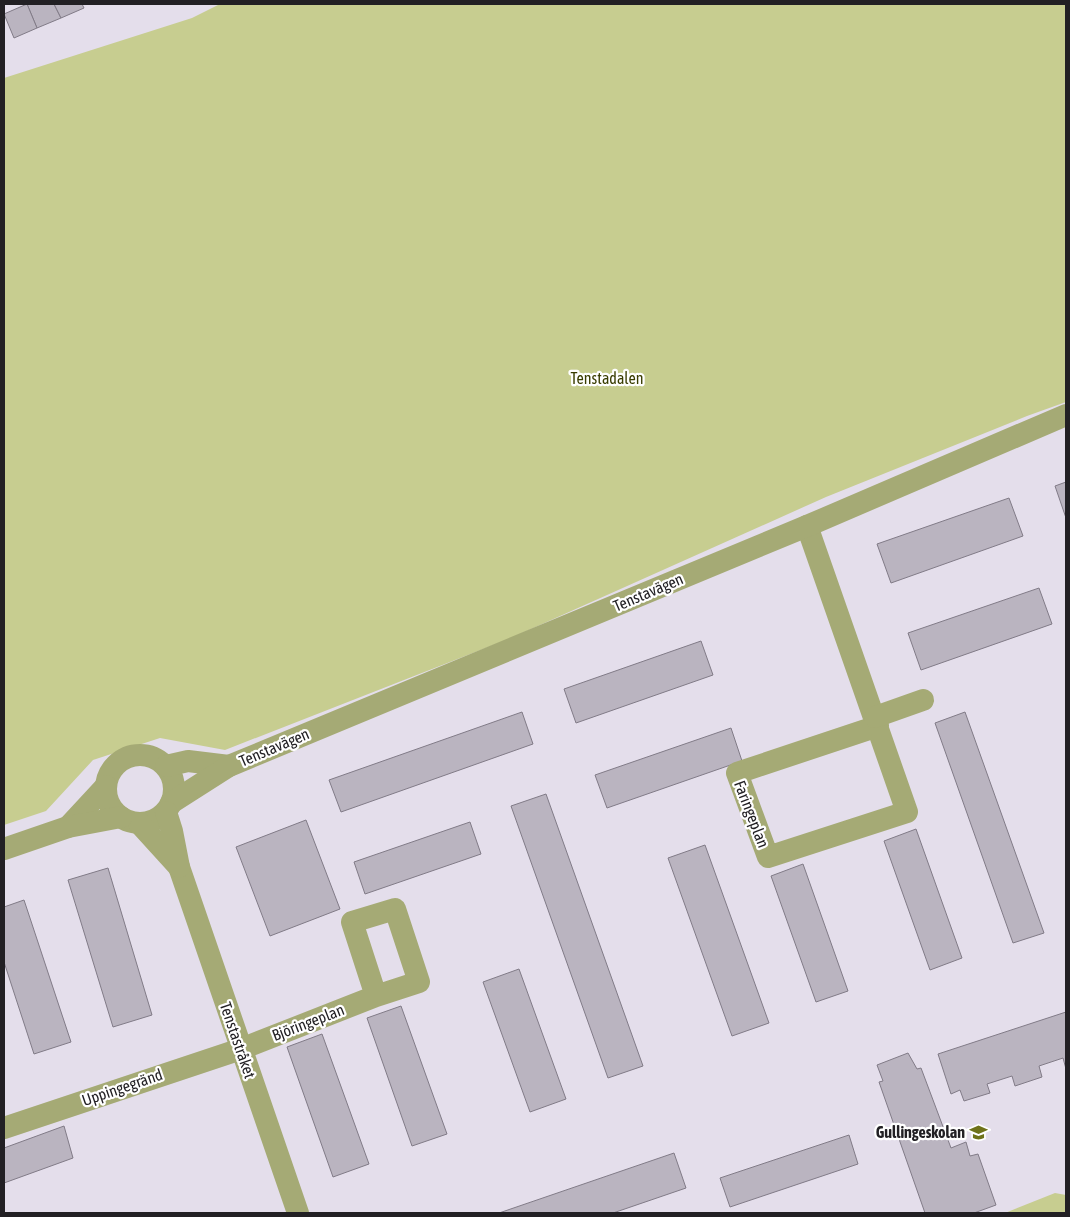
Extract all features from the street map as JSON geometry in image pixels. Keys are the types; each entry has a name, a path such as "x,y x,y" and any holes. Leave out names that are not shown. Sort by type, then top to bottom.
{"street":[{"name":"Tenstavägen","path":"168,808 229,766 807,526 1066,415"},
{"name":"Faringeplan","path":"807,526 876,721 907,812 768,857 737,773 876,721"},
{"path":"876,721 923,700"},
{"path":"4,849 68,827 130,820 149,822 158,818 168,808 174,794 174,784 172,775 166,766 158,759 149,755 128,756 119,761 108,777 106,786 109,804 130,820"},
{"name":"Tenstavägen","path":"166,766 188,761 229,766"},
{"path":"68,827 106,786"},
{"name":"Tenstastråket","path":"168,808 179,867 298,1213"},
{"name":"Tenstastråket","path":"130,820 179,867"},
{"name":"Björingeplan","path":"241,1049 376,996"},
{"name":"Uppingegränd","path":"4,1128 241,1049"}],"green space":[{"name":"Tenstadalen","path":"220,4 1066,4 1066,402 826,497 511,638 225,750 160,738 93,760 46,811 4,825 4,78 192,18"},
{"path":"1055,1193 1066,1195 1066,1213 1005,1213"}],"building":[{"path":"27,4 54,4 61,18 37,28"},
{"path":"27,4 37,28 14,38 4,14"},
{"path":"54,4 82,4 84,8 61,18"},
{"path":"1066,482 1066,518 1055,486"},
{"path":"1009,498 1023,536 891,583 877,544"},
{"path":"1039,588 1052,624 921,670 908,633"},
{"path":"701,641 713,675 576,723 564,689"},
{"path":"522,712 533,744 341,812 329,780"},
{"path":"965,712 1044,933 1013,943 935,723"},
{"path":"731,728 742,761 607,808 595,775"},
{"path":"546,794 643,1066 608,1078 511,806"},
{"path":"306,820 340,909 270,936 236,847"},
{"path":"470,822 481,854 365,894 354,862"},
{"path":"916,829 962,958 930,970 884,841"},
{"path":"705,845 769,1023 732,1036 668,858"},
{"path":"803,864 848,991 816,1002 771,876"},
{"path":"108,868 152,1015 113,1027 68,880"},
{"path":"24,900 71,1042 34,1054 4,962 4,907"},
{"path":"519,969 566,1099 530,1112 483,982"},
{"path":"401,1006 447,1134 412,1146 367,1018"},
{"path":"1066,1012 1066,1069 1063,1058 1039,1066 1042,1077 1015,1086 1012,1076 987,1084 990,1093 964,1101 960,1090 951,1094 938,1054"},
{"path":"322,1034 369,1164 333,1177 287,1047"},
{"path":"908,1053 917,1069 921,1068 951,1148 966,1142 970,1156 978,1154 996,1205 974,1213 925,1213 879,1082 883,1081 877,1065"},
{"path":"64,1126 73,1158 4,1183 4,1148"},
{"path":"849,1135 858,1164 730,1207 720,1178"},
{"path":"674,1153 686,1188 613,1213 499,1213"}],"place":[{"name":"Gullingeskolan","path":"979,1132"}]}
